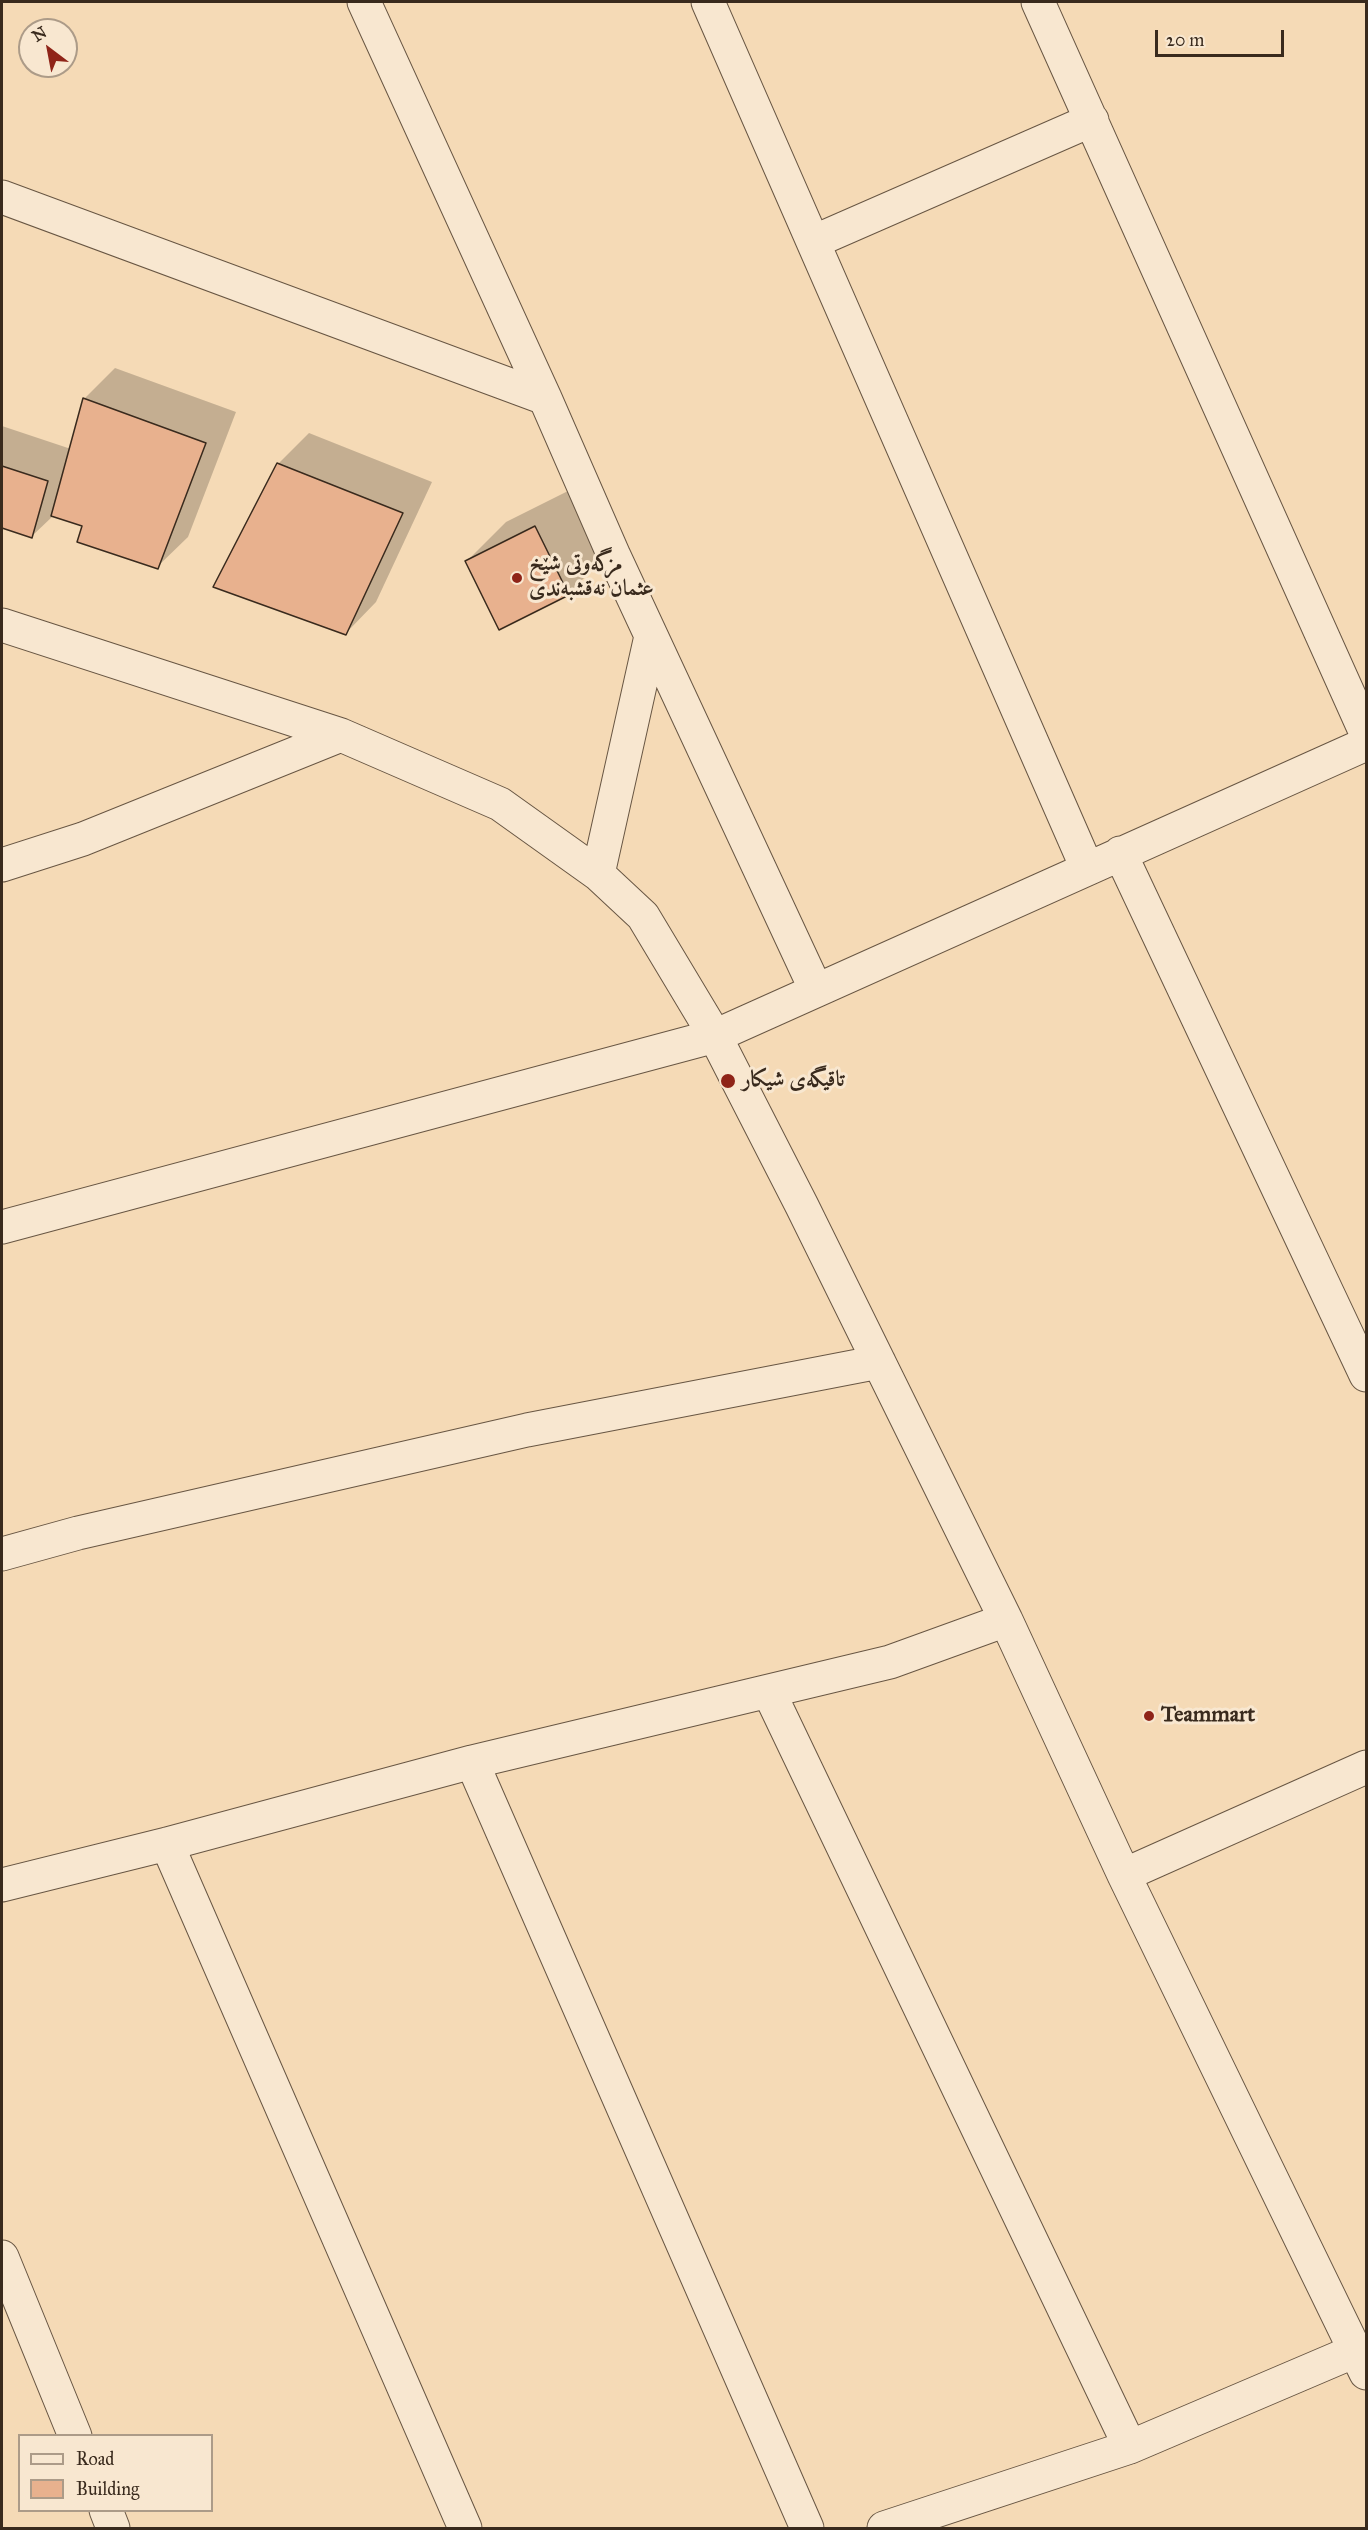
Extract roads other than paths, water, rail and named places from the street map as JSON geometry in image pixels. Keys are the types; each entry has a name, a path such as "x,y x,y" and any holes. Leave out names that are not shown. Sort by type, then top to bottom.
{"street":[{"path":"364,2 651,636 816,990"},
{"path":"708,2 1087,868"},
{"path":"1038,2 1366,733"},
{"path":"813,242 1092,120"},
{"path":"2,197 545,398"},
{"path":"2,625 341,735 500,804 598,874 643,916 716,1036 879,1362 1006,1620 1124,1875 1360,2362 1130,2447 884,2529"},
{"path":"598,874 651,636"},
{"path":"2,865 83,839 341,735"},
{"path":"2,1227 716,1036 1366,744"},
{"path":"1120,853 1366,1375"},
{"path":"2,1554 78,1533 527,1430 879,1362"},
{"path":"2,1885 167,1844 472,1762 890,1662 1006,1620"},
{"path":"769,1692 1130,2447"},
{"path":"472,1762 807,2529"},
{"path":"1124,1875 1366,1767"},
{"path":"167,1844 465,2529"},
{"path":"2,2257 74,2434"},
{"path":"106,2512 113,2529"}],"place":[{"name":"مزگەوتی شێخ عثمان نەقشبەندی","path":"517,578"},
{"name":"تاقیگەی شیکار","path":"728,1081"},
{"name":"Teammart","path":"1149,1716"}]}
